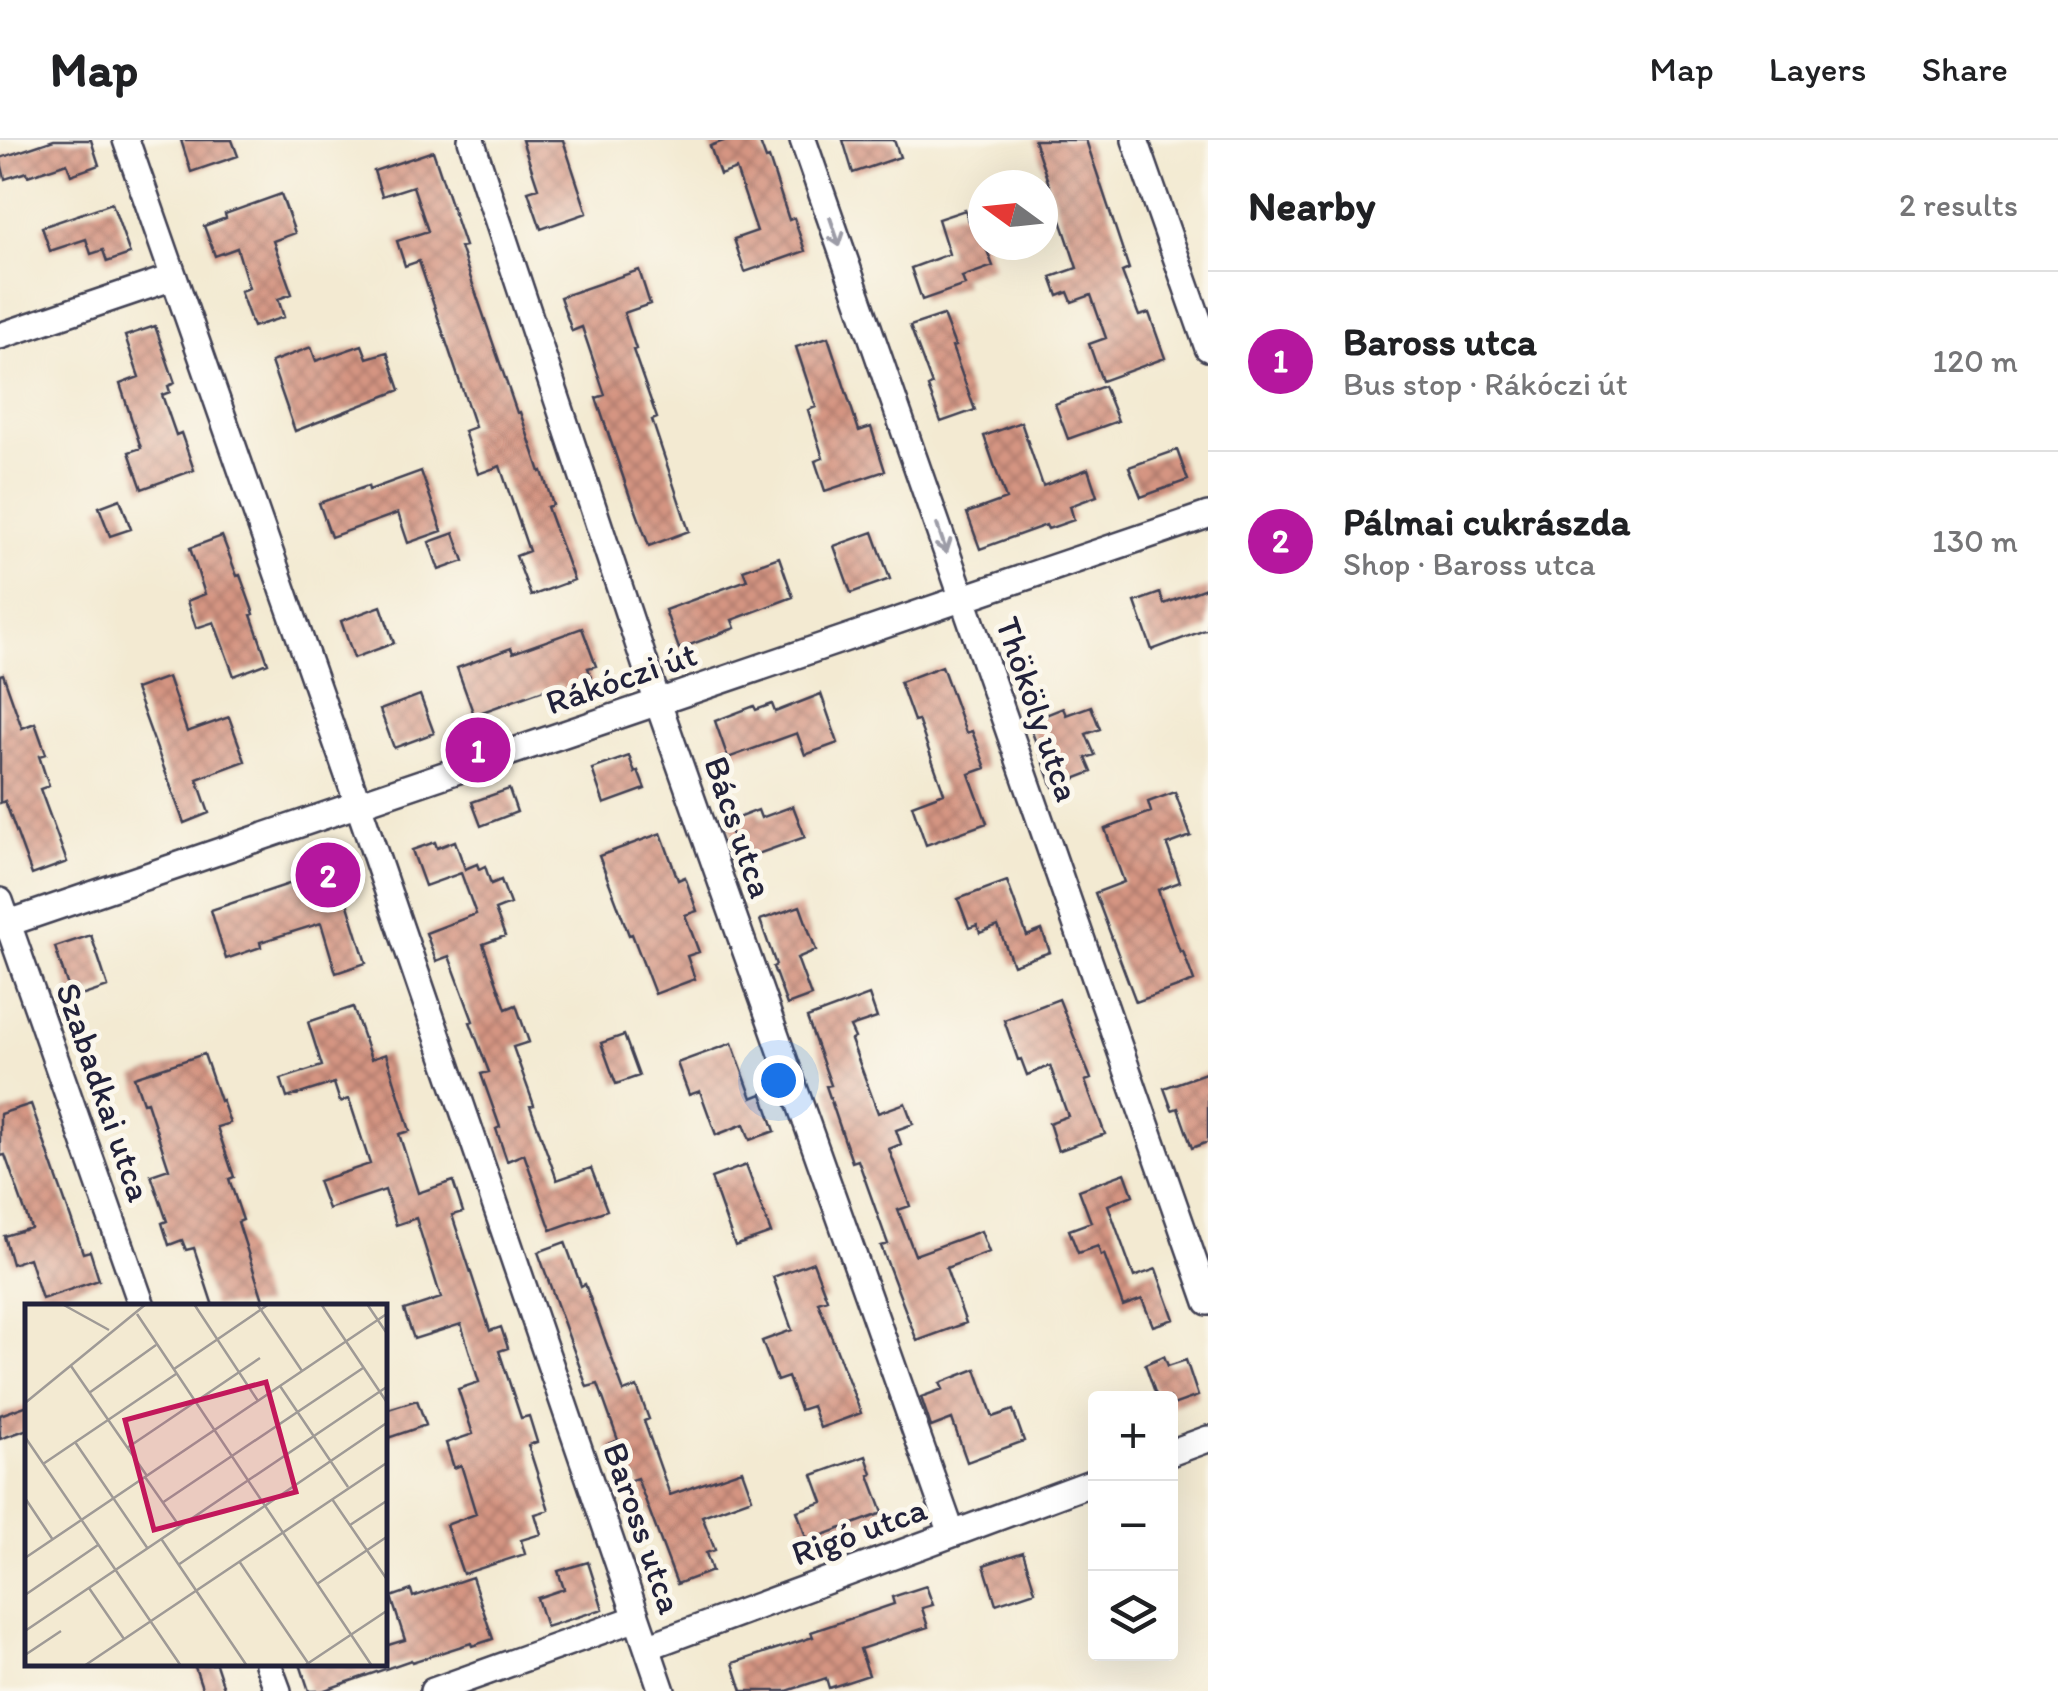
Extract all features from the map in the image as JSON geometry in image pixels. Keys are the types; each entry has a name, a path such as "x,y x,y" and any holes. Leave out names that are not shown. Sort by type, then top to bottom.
{"street":[{"name":"Baross utca","path":"126,140 662,1691"},
{"name":"Bács utca","path":"471,140 658,703 952,1534"},
{"name":"Thököly utca","path":"803,140 1208,1302"},
{"path":"1134,140 1208,348"},
{"path":"0,336 174,278"},
{"name":"Rákóczi út","path":"3,916 358,804 1208,515"},
{"name":"Szabadkai utca","path":"3,916 141,1304"},
{"path":"1178,1450 1208,1439"},
{"name":"Rigó utca","path":"647,1647 1093,1481"},
{"path":"433,1691 637,1618"},
{"path":"269,1666 278,1691"}],"building":[{"path":"54,140 91,140 99,165 71,175 67,163 5,179 0,158"},
{"path":"181,140 232,140 238,156 191,172"},
{"path":"522,140 563,140 587,213 541,229 528,191 538,188"},
{"path":"726,140 759,140 805,251 745,272 734,239 757,231 736,169 720,175 710,146"},
{"path":"843,140 894,140 900,157 853,173"},
{"path":"1034,140 1086,140 1129,269 1122,272 1139,316 1149,313 1165,358 1102,381 1089,344 1106,338 1091,295 1072,302 1068,292 1058,296 1051,277 1077,268 1058,211 1058,170 1044,170"},
{"path":"433,151 465,246 460,247 517,413 520,412 542,471 553,505 547,507 574,580 531,596 516,556 529,551 500,466 478,474 464,431 475,427 419,261 405,266 397,241 428,231 413,186 382,196 374,171"},
{"path":"281,194 295,233 273,241 292,294 278,299 284,317 253,327 240,291 249,288 237,248 215,256 204,226 226,218 225,214"},
{"path":"112,203 130,254 107,262 103,250 91,254 86,239 50,251 42,227"},
{"path":"965,210 968,260 991,260 993,266 962,277 965,285 922,300 911,268 949,254 938,219"},
{"path":"639,270 650,304 624,313 657,418 652,420 689,531 649,546 596,398 605,395 582,327 572,331 560,297"},
{"path":"943,315 975,410 941,422 910,326"},
{"path":"155,326 175,383 168,386 170,392 162,395 194,470 142,489 129,452 141,448 120,384 139,377 125,336"},
{"path":"828,337 859,431 871,427 885,471 825,491 815,461 823,458 808,410 816,407 796,347"},
{"path":"362,345 367,358 387,352 400,390 295,431 271,362 311,347 316,361"},
{"path":"1104,386 1118,421 1068,439 1055,404"},
{"path":"1021,422 1043,486 1088,469 1097,496 1070,506 1074,520 1048,529 1046,525 980,549 967,513 1006,499 984,436"},
{"path":"1177,450 1188,480 1141,497 1129,467"},
{"path":"421,471 442,531 408,543 398,513 331,537 319,503"},
{"path":"120,499 131,529 110,536 99,507"},
{"path":"873,532 890,579 851,593 834,546"},
{"path":"454,533 464,561 439,570 429,542"},
{"path":"222,536 237,576 240,575 268,663 234,676 214,622 196,628 187,601 205,594 190,548"},
{"path":"779,557 793,597 732,620 735,628 679,649 665,610 747,580 743,570"},
{"path":"1208,587 1208,629 1152,650 1135,602 1160,593 1164,604"},
{"path":"381,606 394,643 354,658 341,621"},
{"path":"582,628 596,666 588,668 593,682 564,693 560,684 474,715 457,668"},
{"path":"942,666 966,733 972,731 986,768 969,774 987,823 926,845 912,805 944,793 900,682"},
{"path":"3,674 22,728 35,723 46,754 39,756 49,786 40,789 67,862 32,875 5,801 0,803"},
{"path":"168,677 187,732 229,717 245,761 197,779 209,813 184,823 135,689"},
{"path":"821,694 838,743 805,755 797,733 728,758 715,721 754,706 756,710 772,704 775,712"},
{"path":"420,695 434,733 394,748 380,710"},
{"path":"1091,706 1100,729 1086,734 1095,755 1086,758 1092,772 1053,787 1028,722 1063,708 1066,715"},
{"path":"629,756 645,789 604,804 592,769"},
{"path":"509,789 517,812 481,826 472,802"},
{"path":"1175,792 1191,836 1167,845 1180,882 1158,890 1194,981 1136,1002 1095,893 1124,882 1105,829 1151,812 1148,802"},
{"path":"793,806 805,837 741,860 727,822 758,810 761,818"},
{"path":"661,833 678,880 685,877 697,911 685,915 699,952 687,956 695,979 655,994 599,856"},
{"path":"455,841 465,869 477,864 479,869 485,866 491,884 501,880 510,904 495,910 505,936 483,944 506,1009 516,1005 529,1042 513,1047 557,1180 591,1168 607,1210 551,1230 524,1154 507,1161 496,1129 500,1127 481,1074 489,1072 470,1022 473,1021 449,956 436,961 426,933 476,914 461,873 425,886 412,850 435,842 437,848"},
{"path":"327,863 336,867 366,963 336,973 321,923 260,942 261,947 226,959 211,910 307,878 304,870"},
{"path":"1007,881 1027,936 1042,930 1050,952 1013,965 998,926 980,933 977,925 969,928 958,899"},
{"path":"800,906 816,950 797,958 811,996 787,1005 760,920"},
{"path":"91,935 108,987 72,999 55,947"},
{"path":"869,995 877,1018 850,1027 855,1038 851,1040 878,1113 905,1103 913,1124 896,1130 901,1144 889,1149 910,1206 898,1210 915,1255 981,1231 989,1252 946,1268 966,1323 917,1341 881,1246 888,1244 858,1160 852,1162 826,1086 831,1085 807,1018"},
{"path":"1059,999 1091,1079 1085,1081 1105,1134 1058,1151 1049,1123 1068,1116 1050,1066 1027,1075 1004,1020"},
{"path":"353,1007 371,1059 386,1054 410,1131 399,1134 418,1193 453,1181 463,1212 452,1215 490,1331 501,1327 508,1348 499,1351 521,1418 529,1416 537,1442 528,1445 549,1510 535,1514 541,1534 521,1540 525,1554 463,1574 446,1525 476,1514 461,1465 454,1468 446,1443 473,1434 458,1389 479,1382 461,1324 414,1339 404,1310 441,1298 416,1218 396,1225 385,1190 328,1209 318,1181 370,1164 349,1099 340,1102 334,1083 287,1098 281,1079 322,1066 308,1022"},
{"path":"624,1035 639,1076 616,1084 601,1043"},
{"path":"732,1043 752,1098 762,1094 775,1131 750,1140 744,1124 716,1135 700,1091 689,1095 677,1063"},
{"path":"204,1054 230,1123 217,1127 234,1177 229,1179 243,1220 238,1222 264,1304 212,1304 194,1248 186,1250 182,1240 169,1245 162,1223 167,1221 151,1175 169,1169 147,1102 143,1103 134,1077"},
{"path":"1208,1072 1208,1142 1192,1148 1178,1108 1172,1110 1164,1088"},
{"path":"31,1104 83,1253 90,1251 99,1280 42,1299 29,1258 12,1264 4,1236 31,1228 5,1155 0,1156 0,1114"},
{"path":"746,1165 771,1233 735,1246 711,1178"},
{"path":"1125,1173 1133,1195 1108,1205 1134,1277 1156,1269 1174,1319 1153,1326 1142,1299 1123,1306 1098,1246 1078,1253 1069,1230 1091,1222 1079,1190"},
{"path":"565,1242 581,1286 585,1284 624,1392 637,1387 649,1419 644,1421 670,1495 742,1470 752,1498 702,1516 715,1550 706,1553 712,1571 677,1584 637,1478 622,1483 608,1444 618,1440 598,1384 587,1387 538,1252"},
{"path":"813,1262 827,1299 818,1302 861,1413 820,1428 812,1406 800,1410 788,1377 777,1381 762,1341 792,1330 773,1277"},
{"path":"1164,1356 1168,1366 1186,1360 1198,1396 1178,1403 1178,1391 1155,1391 1145,1364"},
{"path":"976,1369 993,1417 1013,1410 1024,1441 967,1462 952,1419 931,1427 921,1397 943,1389 940,1383"},
{"path":"417,1400 426,1425 388,1438 388,1409"},
{"path":"25,1406 25,1430 0,1439 0,1415"},
{"path":"866,1456 883,1513 807,1541 797,1511 823,1502 813,1475"},
{"path":"1023,1552 1035,1591 996,1604 984,1565"},
{"path":"588,1562 603,1609 546,1627 537,1598 564,1589 558,1571"},
{"path":"472,1577 493,1639 411,1660 322,1691 309,1691 301,1666 388,1666 388,1645 405,1640 391,1597 411,1590 413,1597"},
{"path":"926,1586 933,1605 922,1608 928,1627 860,1649 869,1675 829,1688 826,1678 787,1691 742,1691 733,1663 813,1637 811,1632 894,1604 892,1597"},
{"path":"195,1666 217,1666 225,1691 203,1691"}],"place":[{"name":"Baross utca","path":"478,750"},
{"name":"Pálmai cukrászda","path":"328,875"}]}
